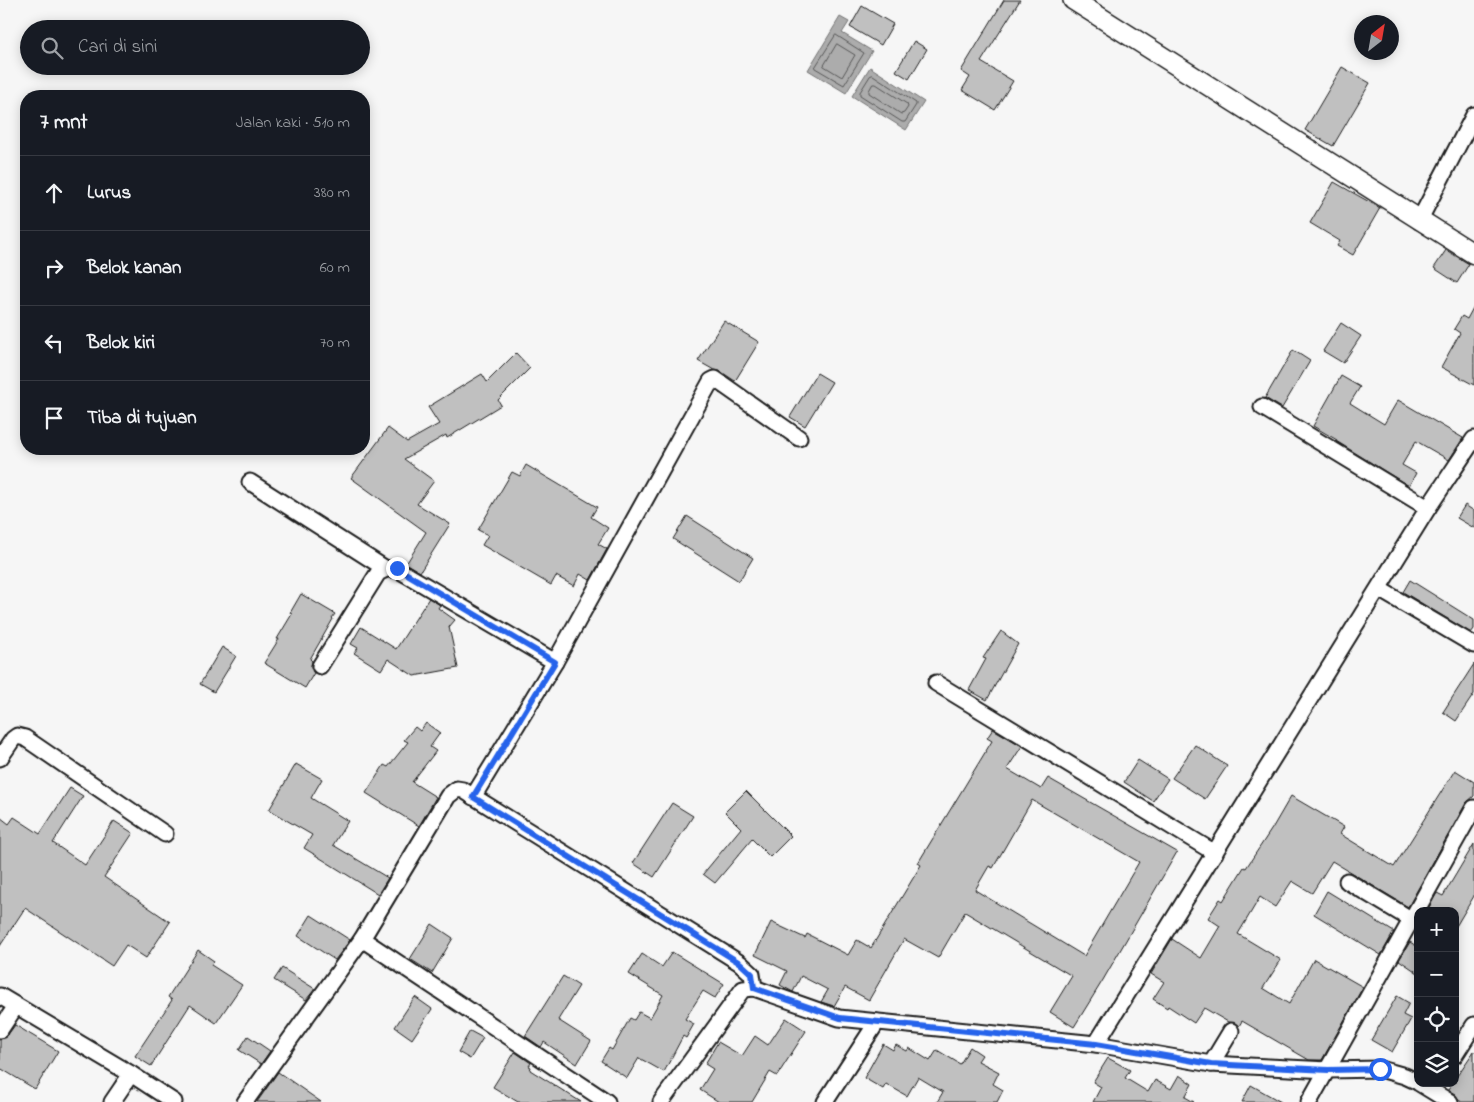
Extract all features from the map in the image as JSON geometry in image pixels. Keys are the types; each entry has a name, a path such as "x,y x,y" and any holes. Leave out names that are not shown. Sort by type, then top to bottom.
{"street":[{"path":"1073,0 1474,254"},
{"path":"1420,221 1474,115"},
{"path":"473,797 555,662 711,381 714,379 799,438"},
{"path":"1262,407 1428,508"},
{"path":"1096,1044 1428,508 1474,439"},
{"path":"250,482 386,570"},
{"path":"320,666 378,573 397,568 555,662"},
{"path":"1379,589 1474,645"},
{"path":"936,683 1215,853"},
{"path":"0,758 13,739 17,736 25,738 166,834"},
{"path":"245,1102 362,939 448,796 457,789 463,790 740,963 752,974 754,988"},
{"path":"1309,1102 1474,808"},
{"path":"1347,881 1412,920"},
{"path":"362,939 607,1102"},
{"path":"661,1102 743,989 754,988 840,1018 1096,1044 1211,1064 1328,1070 1380,1069 1406,1076 1414,1080"},
{"path":"0,996 131,1074 174,1102"},
{"path":"0,1030 16,1006"},
{"path":"825,1102 877,1022"},
{"path":"1459,1049 1474,1025"},
{"path":"1211,1064 1231,1031"},
{"path":"112,1102 131,1074"},
{"path":"1435,1087 1450,1102"}],"water":[{"path":"840,17 849,22 842,33 872,51 846,93 808,70"},
{"path":"870,67 924,102 906,130 852,96"}],"building":[{"path":"1004,0 1020,0 981,62 1013,81 995,110 962,90 970,77 961,71"},
{"path":"862,6 893,24 881,45 850,27"},
{"path":"914,41 927,49 909,79 896,71"},
{"path":"1342,67 1370,83 1333,146 1305,130"},
{"path":"1334,182 1380,208 1353,255 1337,246 1340,241 1310,223"},
{"path":"1446,250 1469,264 1457,283 1434,268"},
{"path":"1474,306 1474,385 1441,367 1460,333 1454,329 1462,316 1467,319"},
{"path":"724,321 759,342 735,381 720,371 714,370 698,361"},
{"path":"1341,323 1361,336 1343,363 1323,351"},
{"path":"1293,350 1310,361 1282,408 1265,398"},
{"path":"516,353 530,368 498,400 501,405 447,438 446,435 404,459 434,481 417,504 450,524 420,572 406,564 426,532 351,478 368,455 370,455 388,428 407,442 439,424 428,407 482,374 487,382"},
{"path":"817,373 832,382 805,426 790,417"},
{"path":"1341,376 1360,387 1350,403 1384,424 1398,400 1463,438 1449,460 1416,441 1402,465 1416,473 1409,486 1313,426"},
{"path":"526,465 597,507 591,517 608,528 598,544 607,549 590,580 580,574 574,586 556,576 551,585 482,545 488,535 478,530 512,472 520,476"},
{"path":"1465,505 1474,511 1474,528 1457,518"},
{"path":"687,516 753,558 739,581 673,539"},
{"path":"1410,580 1474,620 1474,629 1471,633 1403,592"},
{"path":"301,594 335,614 310,659 314,673 305,688 264,663 279,639 277,639"},
{"path":"429,598 440,605 438,608 455,620 449,627 458,668 414,676 388,659 381,670 354,653 358,648 351,644 361,627 396,649"},
{"path":"1001,631 1018,644 987,700 969,690 986,659 983,658"},
{"path":"222,647 236,656 214,692 200,684"},
{"path":"1474,664 1474,694 1456,721 1443,712"},
{"path":"426,723 440,733 430,747 436,751 412,782 436,797 419,826 366,793 384,765 388,767 408,742 404,740 415,727 420,731"},
{"path":"993,729 1022,746 1007,769 1041,789 1048,778 1177,852 1074,1027 1050,1012 1072,976 965,912 938,958 904,939 869,1000 845,987 834,1006 821,1002 828,990 801,976 793,992 780,985 787,971 755,955 771,922 805,938 807,934 848,955 857,940 871,948 921,865 918,863 992,741 987,738","holes":["1032,800 1139,862 1084,956 975,890 989,866 993,868"]},
{"path":"1195,745 1227,766 1205,799 1172,778"},
{"path":"1138,760 1168,779 1153,801 1124,782"},
{"path":"296,764 322,779 311,798 348,821 333,845 388,878 378,894 304,848 312,835 269,810"},
{"path":"1455,770 1474,782 1474,796 1466,803 1408,907 1332,861 1312,893 1292,881 1275,907 1260,897 1238,934 1281,960 1263,988 1289,1004 1314,959 1363,987 1322,1060 1309,1060 1242,1021 1239,1026 1204,1008 1194,1023 1168,1006 1167,1008 1153,999 1164,982 1151,974 1172,939 1201,958 1220,926 1208,918 1220,899 1223,901 1244,867 1246,868 1291,796 1344,827 1340,834 1394,867"},
{"path":"70,788 83,796 53,843 85,865 114,821 133,833 104,877 170,922 146,958 126,945 112,966 25,908 0,946 0,817 9,824 14,817 40,834"},
{"path":"746,791 791,836 770,857 752,839 715,883 703,874 741,828 725,812"},
{"path":"672,803 693,816 654,877 633,863"},
{"path":"1474,844 1474,896 1459,921 1459,907 1429,907 1437,893 1443,896"},
{"path":"1327,891 1394,932 1381,955 1314,914"},
{"path":"311,915 350,940 335,960 298,936"},
{"path":"432,924 453,938 432,973 410,959"},
{"path":"1410,942 1414,944 1414,970 1399,960"},
{"path":"198,950 214,961 211,965 242,985 216,1023 190,1005 151,1066 135,1056 172,1000 168,997"},
{"path":"672,952 724,984 715,998 703,991 685,1019 694,1024 686,1038 683,1036 664,1072 639,1058 627,1078 601,1061 609,1048 612,1050 630,1018 634,1020 639,1012 650,1018 663,995 629,974 642,954 662,967"},
{"path":"282,968 315,989 306,1000 274,980"},
{"path":"563,976 579,986 558,1020 591,1041 577,1064 544,1042 541,1047 525,1036"},
{"path":"1397,996 1409,1003 1403,1015 1411,1019 1392,1052 1371,1040"},
{"path":"415,997 432,1009 412,1039 395,1027"},
{"path":"786,1018 806,1031 777,1076 770,1072 752,1102 719,1102 700,1090 713,1069 705,1064 718,1042 742,1056 755,1036 768,1045"},
{"path":"15,1025 58,1051 35,1089 0,1068 0,1039 7,1036"},
{"path":"470,1031 483,1038 470,1059 458,1052"},
{"path":"248,1036 270,1051 261,1064 239,1050"},
{"path":"883,1044 893,1050 896,1045 907,1051 909,1048 930,1061 937,1050 960,1064 970,1047 982,1055 978,1061 999,1072 993,1084 1003,1090 997,1102 937,1102 943,1092 918,1077 907,1096 886,1084 883,1089 864,1078"},
{"path":"1474,1051 1474,1102 1461,1102 1455,1094 1448,1090 1450,1087 1459,1087 1459,1073"},
{"path":"515,1052 531,1063 529,1066 531,1067 530,1070 581,1102 518,1102 493,1087"},
{"path":"1108,1058 1130,1070 1125,1078 1148,1092 1155,1080 1171,1089 1179,1075 1192,1084 1185,1097 1194,1102 1093,1102 1101,1087 1093,1082"},
{"path":"278,1072 321,1102 257,1102"},
{"path":"1251,1085 1281,1102 1242,1102"}],"route":[{"path":"397,568 555,662 473,797 740,963 752,974 754,988 840,1018 1096,1044 1211,1064 1328,1070 1380,1069"}]}
